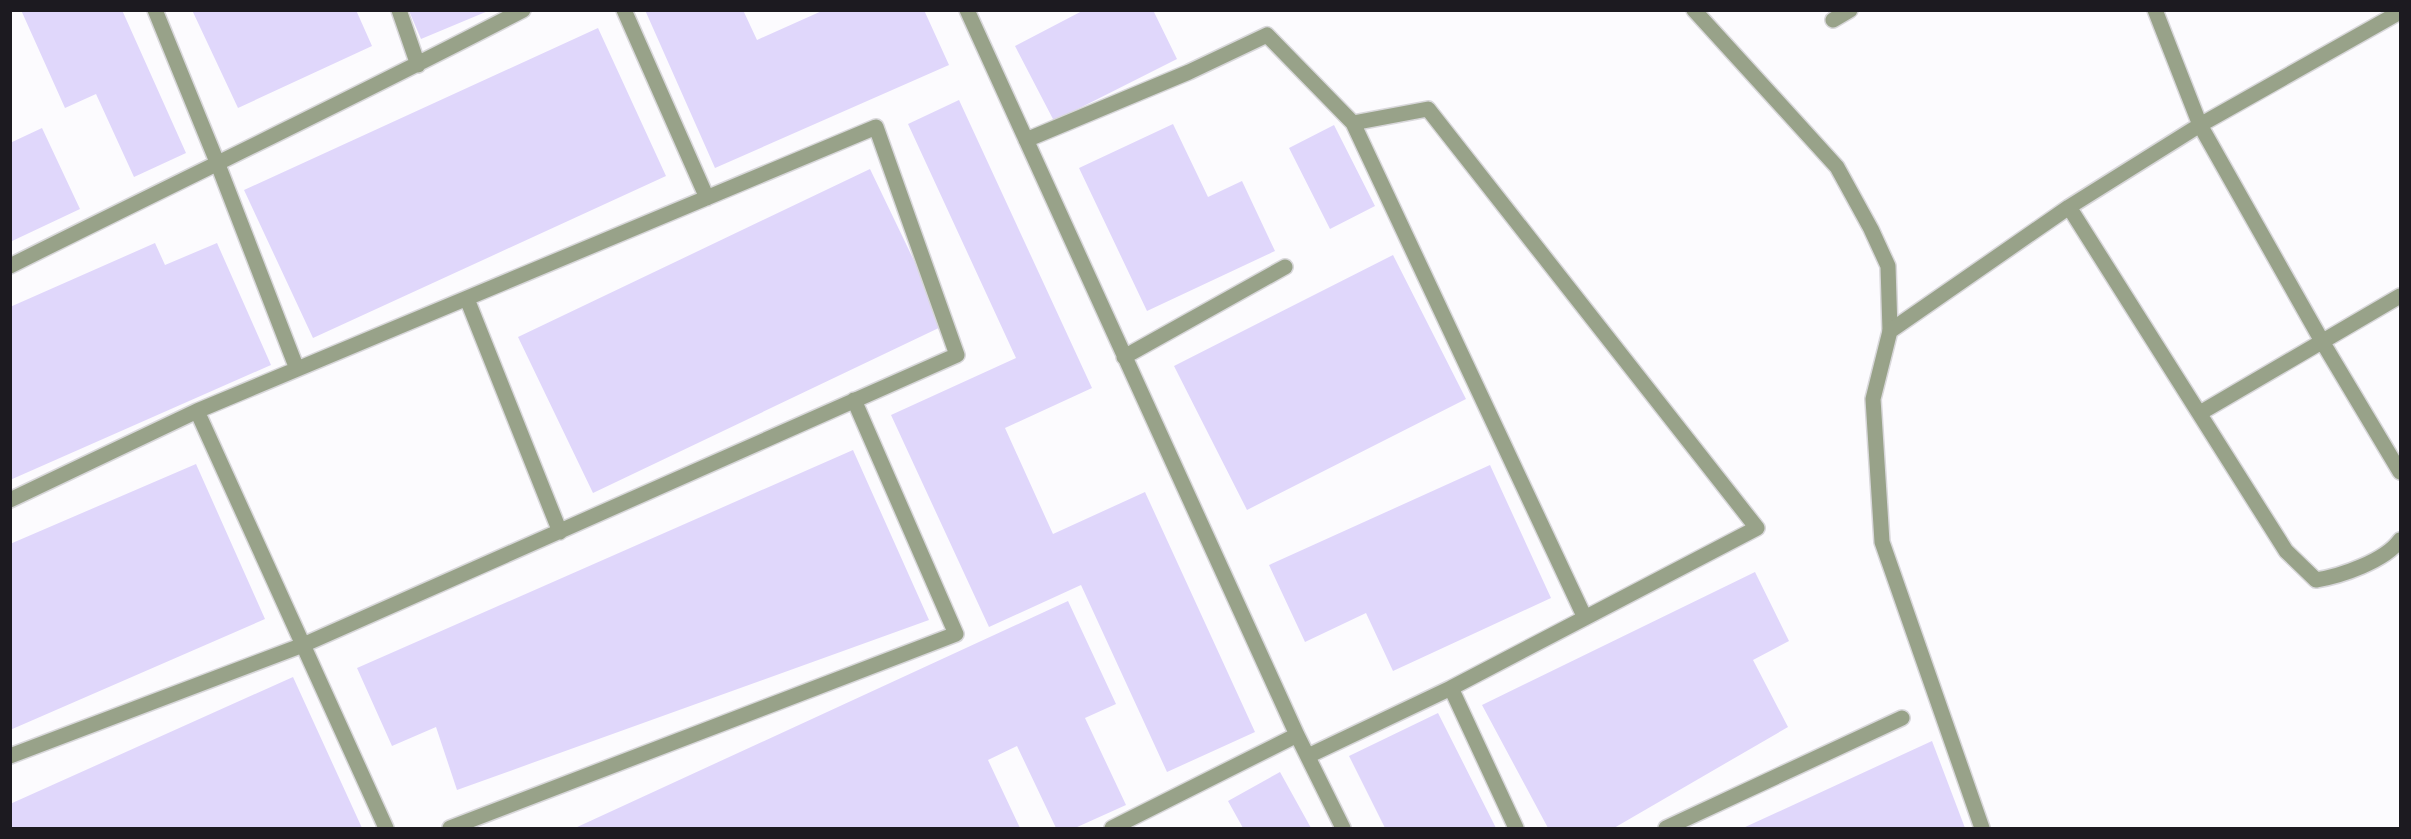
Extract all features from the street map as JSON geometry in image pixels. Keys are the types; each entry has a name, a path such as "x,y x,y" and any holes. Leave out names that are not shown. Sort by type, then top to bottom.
{"street":[{"path":"154,10 218,162 297,369"},
{"path":"399,10 418,65"},
{"path":"10,266 418,65 523,10"},
{"path":"624,10 707,198"},
{"path":"967,10 1297,735 1343,828"},
{"path":"1695,10 1837,167 1871,229 1888,266 1890,331 1873,399 1882,542 1982,828"},
{"path":"1833,20 1850,10"},
{"path":"2155,10 2200,125 2323,343 2400,472"},
{"path":"1890,331 2069,207 2200,125 2400,12"},
{"path":"1026,141 1189,72 1268,35 1353,123 1585,618"},
{"path":"1308,756 1451,688 1757,528 1428,109 1353,123"},
{"path":"10,500 198,411 876,127 957,355 303,645 10,756"},
{"path":"2069,207 2286,551 2316,580 2337,576 2393,550 2400,540"},
{"path":"1124,357 1285,267"},
{"path":"2200,413 2400,296"},
{"path":"467,299 560,531"},
{"path":"450,828 956,634 854,400"},
{"path":"198,411 386,828"},
{"path":"1451,688 1516,828"},
{"path":"1666,828 1902,718"},
{"path":"1112,828 1297,735"}],"building":[{"path":"21,10 122,10 186,153 134,177 96,94 65,108"},
{"path":"192,10 356,10 372,46 238,108"},
{"path":"645,10 743,10 757,40 824,10 924,10 949,65 715,168"},
{"path":"1084,10 1153,10 1177,59 1054,121 1015,46"},
{"path":"409,11 488,11 421,39"},
{"path":"598,28 666,176 313,338 244,190"},
{"path":"959,100 1092,388 1005,428 1053,534 1145,492 1255,732 1167,772 1081,585 989,627 891,415 1016,358 908,124"},
{"path":"1173,124 1208,197 1242,181 1275,251 1147,311 1079,168"},
{"path":"1334,125 1375,206 1330,229 1289,148"},
{"path":"42,128 80,209 10,242 10,143"},
{"path":"870,169 945,325 593,493 518,337"},
{"path":"155,243 165,265 217,243 271,365 10,480 10,307"},
{"path":"1393,255 1466,399 1247,510 1174,366"},
{"path":"853,450 929,620 457,790 436,727 392,746 357,668"},
{"path":"196,464 265,619 10,730 10,544"},
{"path":"1490,465 1551,598 1393,671 1366,613 1305,642 1269,565"},
{"path":"1755,572 1789,641 1753,660 1788,727 1614,828 1548,828 1482,705"},
{"path":"1068,601 1116,704 1085,718 1126,805 1075,828 1056,828 1017,746 988,760 1020,828 575,828"},
{"path":"293,677 362,828 10,828 10,804"},
{"path":"1438,713 1496,828 1385,828 1349,756"},
{"path":"1932,741 1965,828 1743,828"},
{"path":"1280,772 1311,828 1243,828 1228,801"}]}
